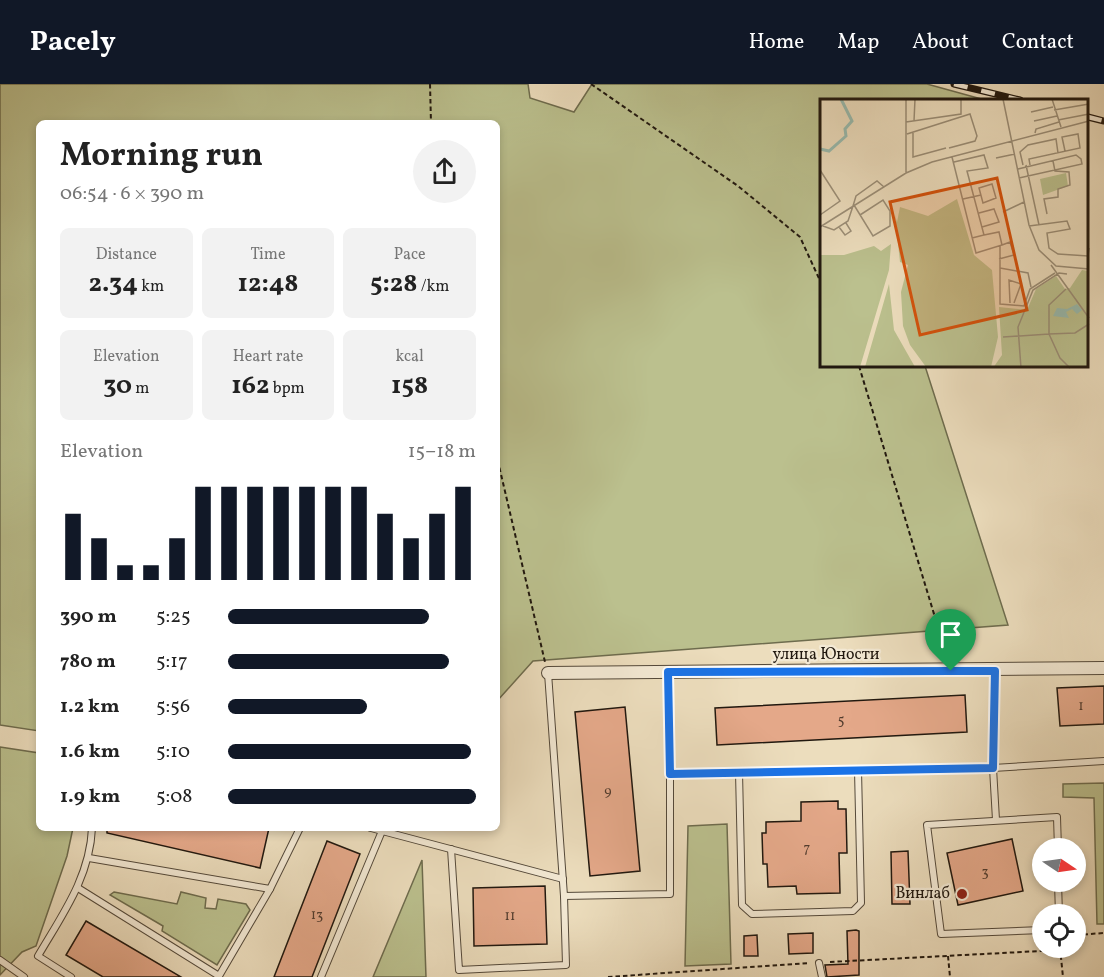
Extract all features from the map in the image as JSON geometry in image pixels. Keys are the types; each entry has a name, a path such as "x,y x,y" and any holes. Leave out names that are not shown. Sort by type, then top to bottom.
{"street":[{"name":"улица Юности","path":"548,673 995,671 1104,668"}],"lane":[{"path":"995,671 993,768 996,820"},
{"path":"564,896 670,894 668,672"},
{"path":"451,849 459,970 566,964 563,879 548,673"},
{"path":"670,774 993,768 1104,761"},
{"path":"739,772 742,905 752,914 853,911 861,903 858,770"},
{"path":"1032,930 941,934 927,825 1057,817 1058,838"},
{"path":"70,977 38,956 78,888 89,858 92,831"},
{"path":"78,888 219,977 270,889 299,831"},
{"path":"321,977 382,831 563,879"},
{"path":"89,858 270,889"},
{"path":"0,960 24,977"},
{"path":"819,963 822,977"}],"path":[{"path":"430,84 431,120"},
{"path":"591,84 738,186 800,237 820,281"},
{"path":"860,368 951,671"},
{"path":"500,470 548,673"},
{"path":"1086,934 1104,933"},
{"path":"609,977 1032,950"},
{"path":"948,955 950,977"},
{"path":"1061,958 1063,977"}],"green space":[{"path":"0,84 528,84 530,98 574,112 592,84 927,84 981,99 820,99 820,368 926,368 1008,625 533,661 500,698 500,120 36,120 36,731 0,725"},
{"path":"0,747 36,753 36,831 72,831 67,856 36,946 22,952 0,975"},
{"path":"1104,783 1104,924 1097,924 1094,798 1063,797 1063,784"},
{"path":"727,824 731,964 685,966 688,826"},
{"path":"422,860 426,977 373,977"},
{"path":"114,892 177,904 181,892 206,898 205,908 216,909 218,899 246,904 250,910 217,965 162,931 163,926 110,895"}],"building":[{"path":"1104,686 1104,724 1060,726 1057,688"},
{"path":"965,695 967,732 717,745 715,708"},
{"path":"625,707 640,871 590,876 575,712"},
{"path":"838,801 838,809 846,809 847,853 839,853 840,893 797,894 796,886 768,887 767,864 763,864 762,833 766,833 766,822 801,821 801,802"},
{"path":"107,831 268,831 260,868 107,833"},
{"path":"1012,839 1023,891 958,905 947,853"},
{"path":"327,841 360,854 312,977 274,977"},
{"path":"908,851 910,904 892,904 891,852"},
{"path":"545,886 547,944 474,946 473,888"},
{"path":"86,921 181,977 103,977 66,955"},
{"path":"847,931 859,931 859,975 827,977 825,965 848,964"},
{"path":"813,933 813,953 789,954 788,934"},
{"path":"757,935 758,956 744,956 744,936"}],"railway":[{"path":"954,84 1016,99"},
{"path":"1089,117 1104,121"}],"place":[{"name":"Винлаб","path":"962,894"}],"route":[{"path":"951,671 995,671 993,768 670,774 668,672 951,671"}]}
